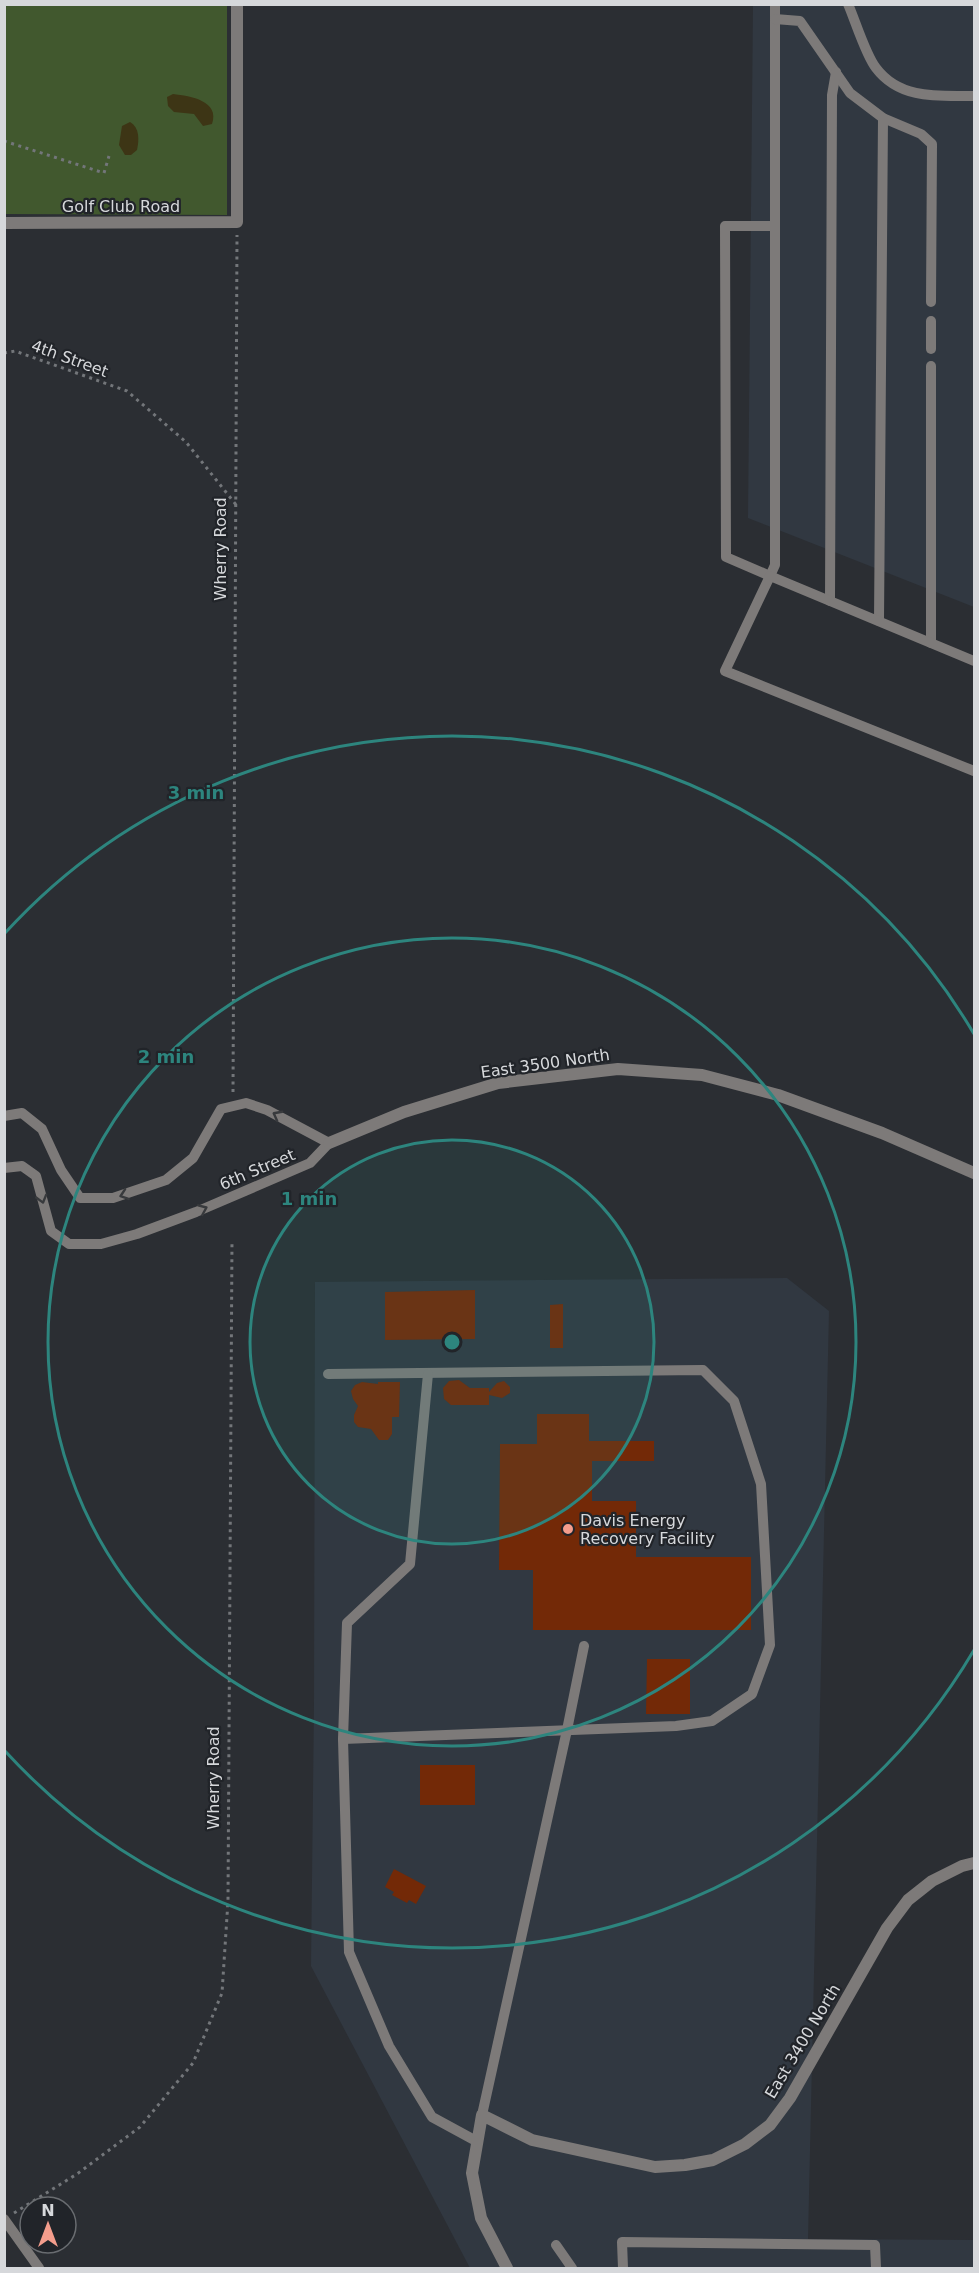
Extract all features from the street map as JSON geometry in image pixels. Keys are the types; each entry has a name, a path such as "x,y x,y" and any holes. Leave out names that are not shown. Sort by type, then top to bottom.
{"street":[{"path":"237,4 237,222"},
{"name":"Golf Club Road","path":"4,223 237,222"},
{"name":"East 3500 North","path":"328,1143 404,1112 498,1083 618,1069 702,1075 778,1095 882,1133 975,1173"},
{"name":"East 3400 North","path":"482,2115 532,2140 655,2167 685,2166 713,2160 745,2144 770,2125 790,2098 887,1928 908,1900 932,1881 962,1866 975,1863"},
{"path":"482,2115 472,2173 481,2218 507,2268"}],"lane":[{"path":"775,4 775,565 725,671 975,771"},
{"path":"848,4 875,68 896,87 921,95 975,96"},
{"path":"775,19 800,21 850,93 883,118 921,134 932,144 931,302"},
{"path":"830,601 832,95 836,72"},
{"path":"879,621 883,118"},
{"path":"775,226 725,226 726,557 975,661"},
{"path":"931,321 931,349"},
{"path":"931,366 931,643"},
{"name":"6th Street","path":"4,1116 22,1113 42,1129 61,1170 80,1198 113,1198 166,1180 193,1158 221,1109 246,1103 267,1110 328,1143 310,1163 196,1212 137,1234 101,1244 69,1244 51,1231 36,1176 22,1167 4,1168"},
{"path":"328,1374 703,1370 734,1401 761,1484 770,1645 752,1694 712,1721 676,1726 343,1739"},
{"path":"428,1374 410,1564 346,1623 343,1739 349,1952 389,2046 432,2117 478,2142"},
{"path":"482,2115 584,1646"},
{"path":"9,2216 39,2268"},
{"path":"622,2268 622,2242 875,2245 876,2268"},
{"path":"555,2245 572,2268"}],"path":[{"path":"4,141 104,172 109,156"},
{"name":"Wherry Road","path":"233,1094 237,222"},
{"name":"4th Street","path":"4,353 15,351 127,391 186,442 237,506"},
{"name":"Wherry Road","path":"9,2216 77,2174 140,2127 193,2063 222,1993 228,1901 232,1240"}],"shaded area":[{"path":"753,5 974,5 974,607 748,518"},
{"path":"787,1278 829,1311 808,2239 974,2240 974,2268 470,2268 311,1966 315,1282"}],"green space":[{"path":"5,5 227,5 227,215 5,214"}],"sand":[{"path":"173,94 195,98 208,105 212,110 212,124 203,126 194,114 174,112 168,106 167,97"},
{"path":"130,122 137,131 138,146 131,155 125,155 119,145 122,126"}],"building":[{"path":"475,1290 475,1339 385,1340 385,1292"},
{"path":"563,1304 563,1348 550,1348 550,1305"},
{"path":"459,1380 470,1388 489,1388 489,1392 497,1383 504,1381 510,1387 510,1393 502,1398 489,1395 489,1405 451,1405 444,1399 443,1388 449,1381"},
{"path":"362,1382 378,1384 378,1382 400,1382 399,1417 392,1417 392,1434 388,1440 379,1440 371,1429 358,1427 354,1422 358,1406 351,1391 355,1385"},
{"name":"Davis Energy Recovery Facility","path":"537,1414 589,1414 589,1441 654,1441 654,1461 592,1461 592,1501 636,1501 636,1557 751,1557 751,1630 533,1630 533,1570 499,1570 500,1444 537,1444"},
{"path":"647,1659 690,1659 690,1714 646,1714"},
{"path":"420,1765 475,1765 475,1805 420,1805"},
{"path":"394,1869 426,1886 416,1904 409,1900 407,1903 392,1895 394,1892 385,1887"}],"place":[{"name":"Davis Energy Recovery Facility","path":"568,1529"}]}
